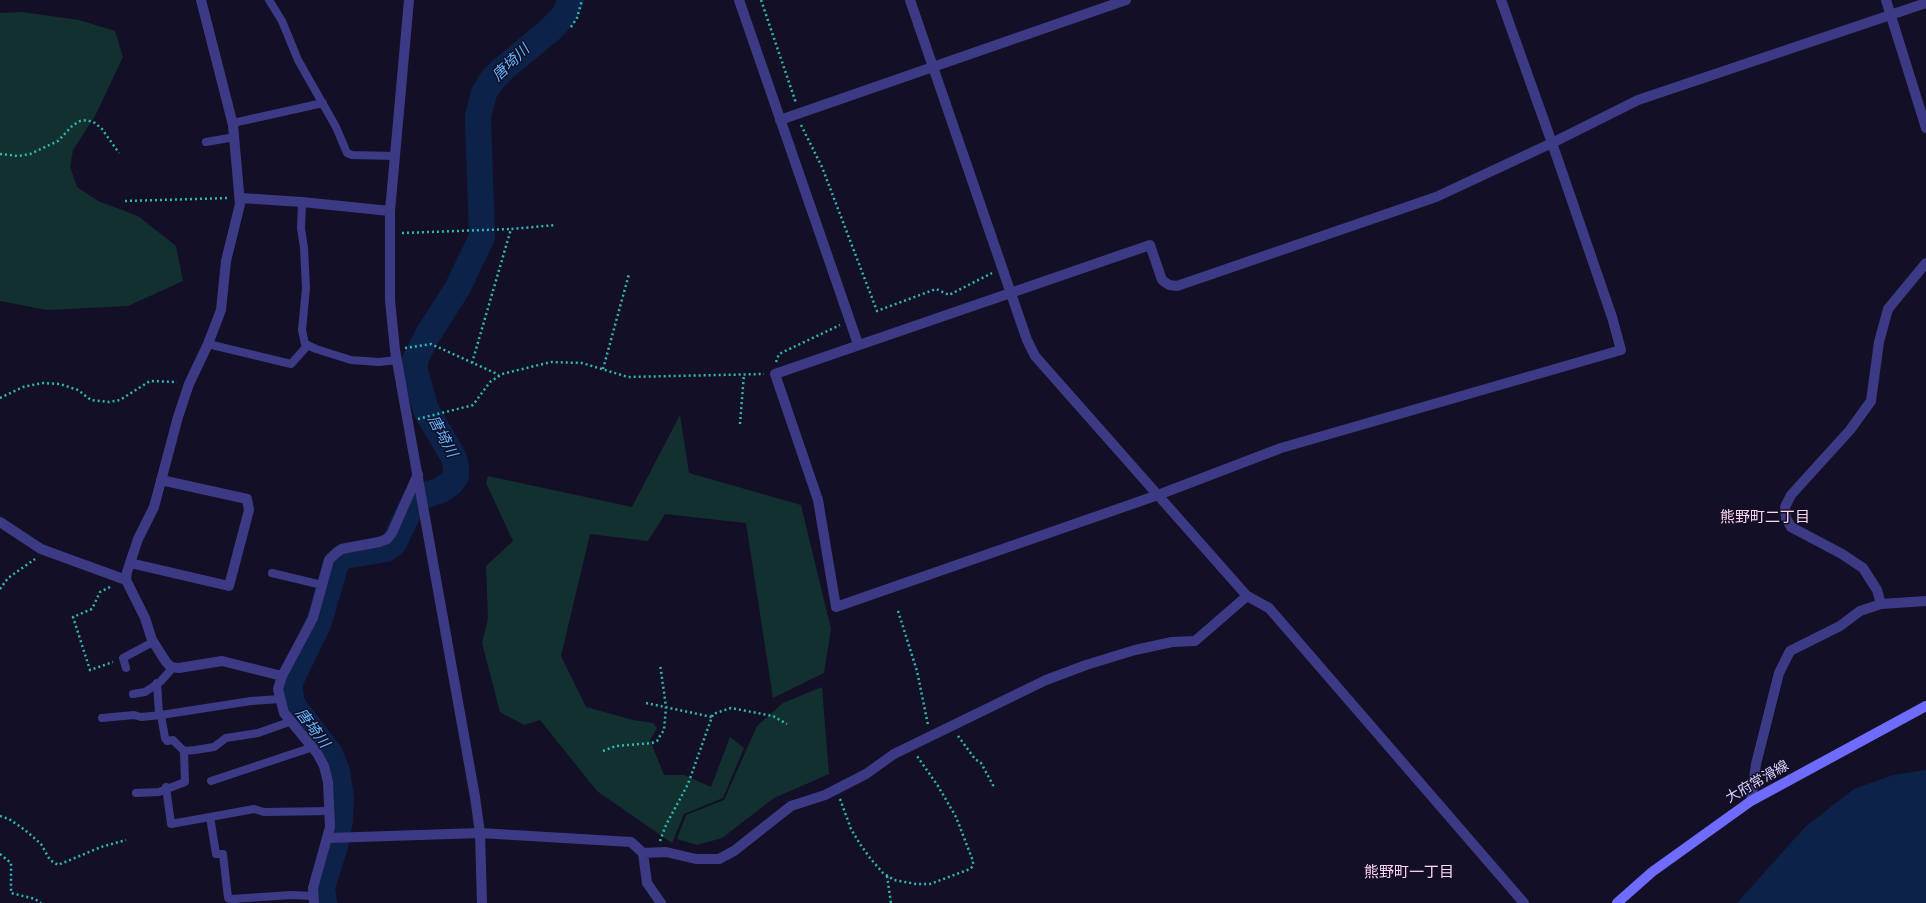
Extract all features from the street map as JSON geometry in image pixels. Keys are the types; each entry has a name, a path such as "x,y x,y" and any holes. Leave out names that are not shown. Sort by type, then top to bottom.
{"main road":[{"name":"大府常滑線","path":"1617,903 1652,872 1751,801 1926,706"}],"street":[{"path":"125,579 138,539 154,507 178,417 190,383 208,344 220,310 226,261 241,198 233,123 201,0"},
{"path":"409,0 390,211 390,300 396,355 476,797 480,833 482,903"},
{"path":"739,0 858,344"},
{"path":"910,0 1004,268 1027,340 1035,356 1247,596 1269,608 1524,903"},
{"path":"780,120 1126,0"},
{"path":"1501,0 1552,144 1621,350 1281,448 1158,495 836,606 818,500 775,374 858,344 1150,245 1162,280 1169,285 1177,286 1436,197 1552,144 1638,100 1926,3"},
{"path":"1886,0 1926,128"},
{"path":"241,198 302,202 390,211"},
{"path":"1881,604 1877,590 1863,568 1842,554 1791,527 1786,518 1786,507 1791,495 1850,430 1871,401 1879,342 1888,309 1926,263"},
{"path":"314,900 315,877 328,838 330,811 328,782 325,771 313,747 284,713 278,689 282,676 313,618 330,560 342,549 380,542 387,539 392,533 418,474"},
{"path":"130,563 228,586 249,510 247,499 161,480"},
{"path":"0,522 47,550 125,579 143,612 153,642 171,667 179,668 222,661 282,676"},
{"path":"643,853 666,852 696,860 719,859 734,851 791,806 825,795 866,774 894,754 1046,680 1086,665 1135,650 1172,642 1194,641 1247,596"},
{"path":"1751,801 1756,764 1778,681 1790,651 1840,626 1860,611 1881,604 1926,601"},
{"path":"328,838 480,833 631,842 643,853 647,883 661,903"}],"lane":[{"path":"269,0 282,21 298,60 323,103 347,153 352,155 395,156"},
{"path":"233,123 323,103"},
{"path":"206,142 235,137"},
{"path":"302,202 300,222 304,248 306,288 302,330 303,339 308,345 316,349 352,360 379,362 396,355"},
{"path":"208,344 291,364 308,345"},
{"path":"272,573 322,585"},
{"path":"126,668 122,658 153,642"},
{"path":"133,694 145,692 170,671 171,667"},
{"path":"136,793 159,792 184,782 184,751 173,740 167,741 164,738 161,715 159,713 157,683"},
{"path":"102,718 134,715 141,717 161,715 250,701 280,699"},
{"path":"184,751 214,747 226,738 258,733 292,721"},
{"path":"210,781 313,747"},
{"path":"166,788 171,824 254,809 264,812 330,811"},
{"path":"210,817 216,854 223,854 228,898 232,901 291,895 314,900"}],"path":[{"path":"570,27 577,18 582,0"},
{"path":"761,0 797,113 822,167 877,311 936,289 949,295 1004,268"},
{"path":"0,154 18,156 30,154 58,141 73,125 80,121 87,120 95,123 102,129 119,152"},
{"path":"125,202 241,198"},
{"path":"390,234 511,229 556,225"},
{"path":"472,363 511,229"},
{"path":"603,369 629,274"},
{"path":"409,422 473,405 490,382 499,376 551,362 582,363 628,377 775,374 776,359 779,354 817,337 849,320"},
{"path":"396,355 430,344 499,376"},
{"path":"740,424 744,374"},
{"path":"0,398 23,387 42,383 60,384 78,390 91,400 109,402 120,400 150,381 190,383"},
{"path":"0,589 8,578 47,550"},
{"path":"122,658 90,670 73,616 92,609 100,592 122,582 125,579"},
{"path":"898,611 917,671 929,732 932,736"},
{"path":"603,751 616,746 652,743 657,741 664,730 666,707 660,664"},
{"path":"646,703 712,717"},
{"path":"657,853 662,833 688,784 713,714 731,708 773,716 787,724"},
{"path":"952,726 975,759 981,763 993,785 993,789"},
{"path":"825,795 839,798 851,828 860,844 870,858 887,876 894,880 916,884 930,884 970,869 973,866 971,853 956,817 938,786 910,746"},
{"path":"0,816 9,819 25,830 41,844 50,860 58,865 101,847 126,840"},
{"path":"0,854 11,863 11,893 35,899 41,903"},
{"path":"887,876 891,903"}],"green space":[{"path":"22,12 79,20 115,31 123,57 95,116 73,150 70,167 77,187 98,201 138,216 176,246 183,281 128,306 47,310 0,301 0,13"},
{"path":"680,415 689,473 801,505 831,629 824,673 773,698 746,523 665,514 648,541 590,534 561,656 586,707 633,720 653,723 657,728 650,740 664,775 684,775 711,787 730,737 744,748 723,798 684,814 672,843 597,791 540,720 524,725 500,712 482,643 488,619 486,566 513,541 486,483 488,476 632,507"},
{"path":"822,687 829,774 774,798 722,838 697,845 677,839 686,815 724,800 757,726 783,703"}],"water":[{"path":"1926,770 1926,903 1737,903 1805,827 1854,789 1893,775"}],"waterway":[{"name":"唐埼川","path":"324,903 322,887 335,846 340,820 341,798 337,772 330,754 292,704 289,684 319,622 336,563 344,556 386,549 394,543 415,499 441,490 451,483 456,476 454,458 426,410 415,371 415,360 427,336 457,289 482,237 478,117 484,93 492,80 503,69 550,30 565,14 571,0"}],"district":[{"name":"熊野町二丁目","path":"1765,519"},
{"name":"熊野町一丁目","path":"1409,874"}]}
